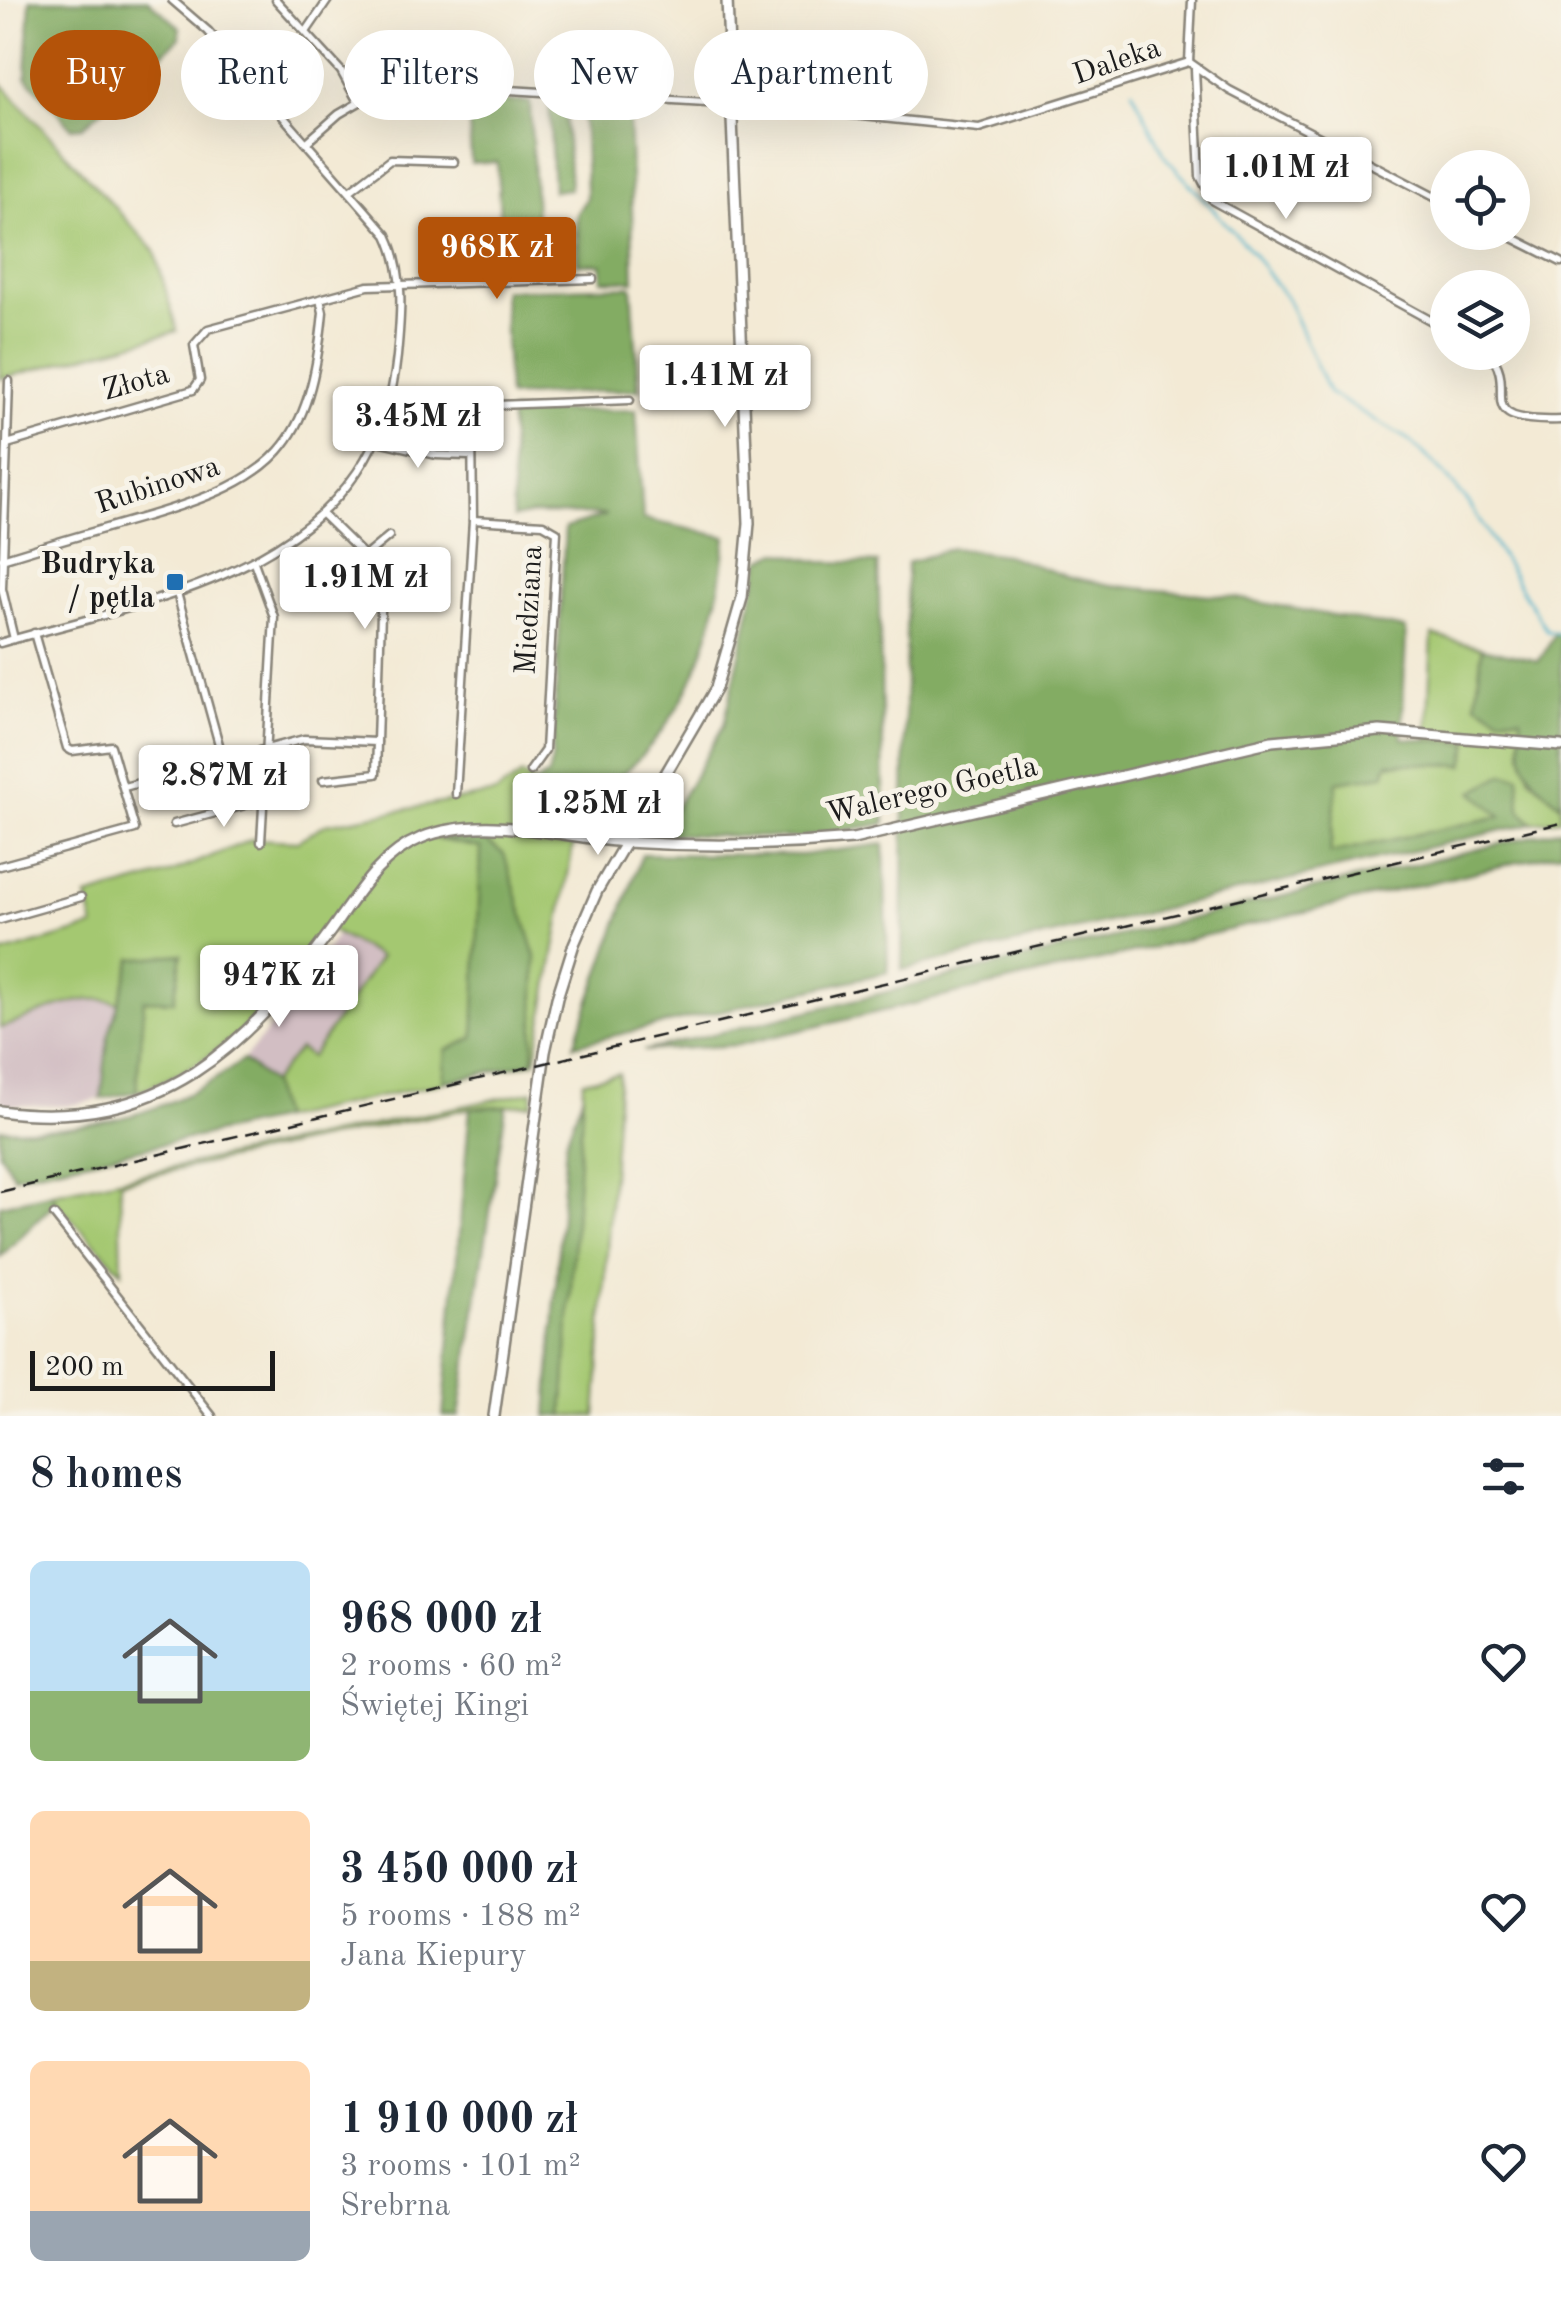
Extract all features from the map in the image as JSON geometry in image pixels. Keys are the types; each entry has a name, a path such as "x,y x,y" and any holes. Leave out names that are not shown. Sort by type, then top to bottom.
{"street":[{"path":"0,642 178,593 254,562 322,514 347,485 373,440 396,367 400,286 397,258 387,235 184,3 172,0"},
{"path":"276,0 304,30"},
{"path":"307,30 328,0"},
{"path":"726,0 727,30"},
{"path":"1192,0 1192,65 1199,169 1204,189 1213,201 1430,320"},
{"path":"324,52 344,76"},
{"name":"Daleka","path":"889,120 979,128 1192,65 1229,90 1430,195"},
{"name":"Daleka","path":"514,90 694,103"},
{"name":"Daleka","path":"308,142 344,113"},
{"path":"494,1416 542,1071 558,998 582,923 716,688 742,598 749,524 732,120"},
{"path":"351,190 390,160 427,158 454,162"},
{"path":"1530,246 1561,262"},
{"name":"Złota","path":"7,444 193,390 200,380 194,349 199,334 320,299 368,286 593,279"},
{"name":"Rubinowa","path":"2,559 207,498 267,464 290,438 312,392 322,329 320,299"},
{"path":"1497,370 1499,398 1507,413 1521,420 1561,420"},
{"path":"8,381 2,559 3,599 14,639"},
{"path":"456,794 473,520 472,425 488,408 630,400"},
{"path":"373,440 417,452 470,456"},
{"path":"322,514 377,571 385,594 376,774 323,780"},
{"name":"Miedziana","path":"473,520 543,524 557,532 545,750 530,771"},
{"path":"365,556 389,536"},
{"path":"254,562 274,617 261,842"},
{"path":"333,591 385,594"},
{"path":"178,593 223,759"},
{"path":"0,866 135,829 109,744 72,751 67,748 34,633"},
{"name":"Walerego Goetla","path":"0,1111 64,1113 102,1107 195,1074 274,1007 372,875 388,858 420,838 480,828 625,842 784,846 852,839 1272,741 1325,733 1380,731 1561,746"},
{"path":"124,787 300,740 377,742"},
{"path":"174,824 264,800"},
{"path":"0,920 81,896"},
{"path":"54,1215 212,1416"}],"shaded area":[{"path":"337,934 380,956 311,1057 299,1050 271,1083 243,1060 300,992"},
{"path":"101,997 120,1004 108,1037 101,1099 67,1106 0,1105 0,1028 73,1001"}],"green space":[{"path":"30,0 148,0 180,27 180,38 161,55 161,30 30,30 30,81 26,77"},
{"path":"1,83 30,115 30,120 35,120 155,251 177,331 0,379"},
{"path":"514,101 530,102 539,275 503,276 497,162 471,163 469,120 514,120"},
{"path":"65,120 91,120 83,127 72,128"},
{"path":"550,120 566,120 570,189 553,191"},
{"path":"583,120 629,120 634,281 602,280 601,264 578,264 576,214 586,199"},
{"path":"632,286 639,389 508,397 503,290"},
{"path":"636,410 643,519 726,537 721,578 703,653 670,719 620,777 587,802 524,790 548,775 552,760 565,528 607,515 533,514 513,518 510,412"},
{"path":"952,548 1006,555 1069,577 1117,586 1231,597 1406,629 1402,738 1469,743 1464,765 1388,763 1384,775 1337,782 1330,853 1501,816 1473,792 1503,774 1519,776 1520,810 1533,823 902,970 907,563"},
{"path":"778,552 820,562 878,563 885,824 796,838 660,834 724,725 761,560"},
{"path":"1555,633 1561,634 1561,805 1526,767 1521,717 1499,716 1476,703 1482,648 1539,661"},
{"path":"1432,635 1482,648 1476,703 1522,717 1529,777 1561,805 1561,819 1533,823 1520,810 1518,776 1503,816 1330,853 1336,782 1383,775 1388,763 1464,765 1469,743 1427,740"},
{"path":"522,775 559,798 576,829 535,1062 281,1119 271,1083 299,1049 311,1057 380,957 324,927 284,983 245,1027 199,1062 136,1092 144,1000 132,959 120,1004 106,1000 76,1002 0,1028 0,954 94,927 87,897 168,874 253,839 297,841 326,824 496,793"},
{"path":"1561,829 1561,852 738,1045 643,1051"},
{"path":"481,837 504,854 536,957 533,1062 443,1082 446,1050 474,1038 481,848 435,839"},
{"path":"884,844 888,972 574,1045 642,854 802,855"},
{"path":"182,954 174,1001 144,1000 136,1092 101,1099 108,1037 132,959"},
{"path":"243,1060 271,1083 281,1119 14,1176 0,1153 0,1129 66,1127 128,1116 187,1094"},
{"path":"619,1073 596,1416 563,1416 583,1081"},
{"path":"533,1091 532,1104 470,1108 120,1182 122,1272 56,1202 53,1193"},
{"path":"583,1094 563,1416 547,1416 566,1140"},
{"path":"506,1106 459,1416 443,1416 470,1108"},
{"path":"53,1193 56,1202 0,1257 0,1205"}],"waterway":[{"path":"1132,90 1166,158 1252,252 1288,301 1329,393 1409,440 1438,467 1469,503 1547,631 1561,634"}],"railway":[{"path":"0,1192 1561,823"}],"place":[{"name":"Budryka / pętla","path":"175,582"}]}
